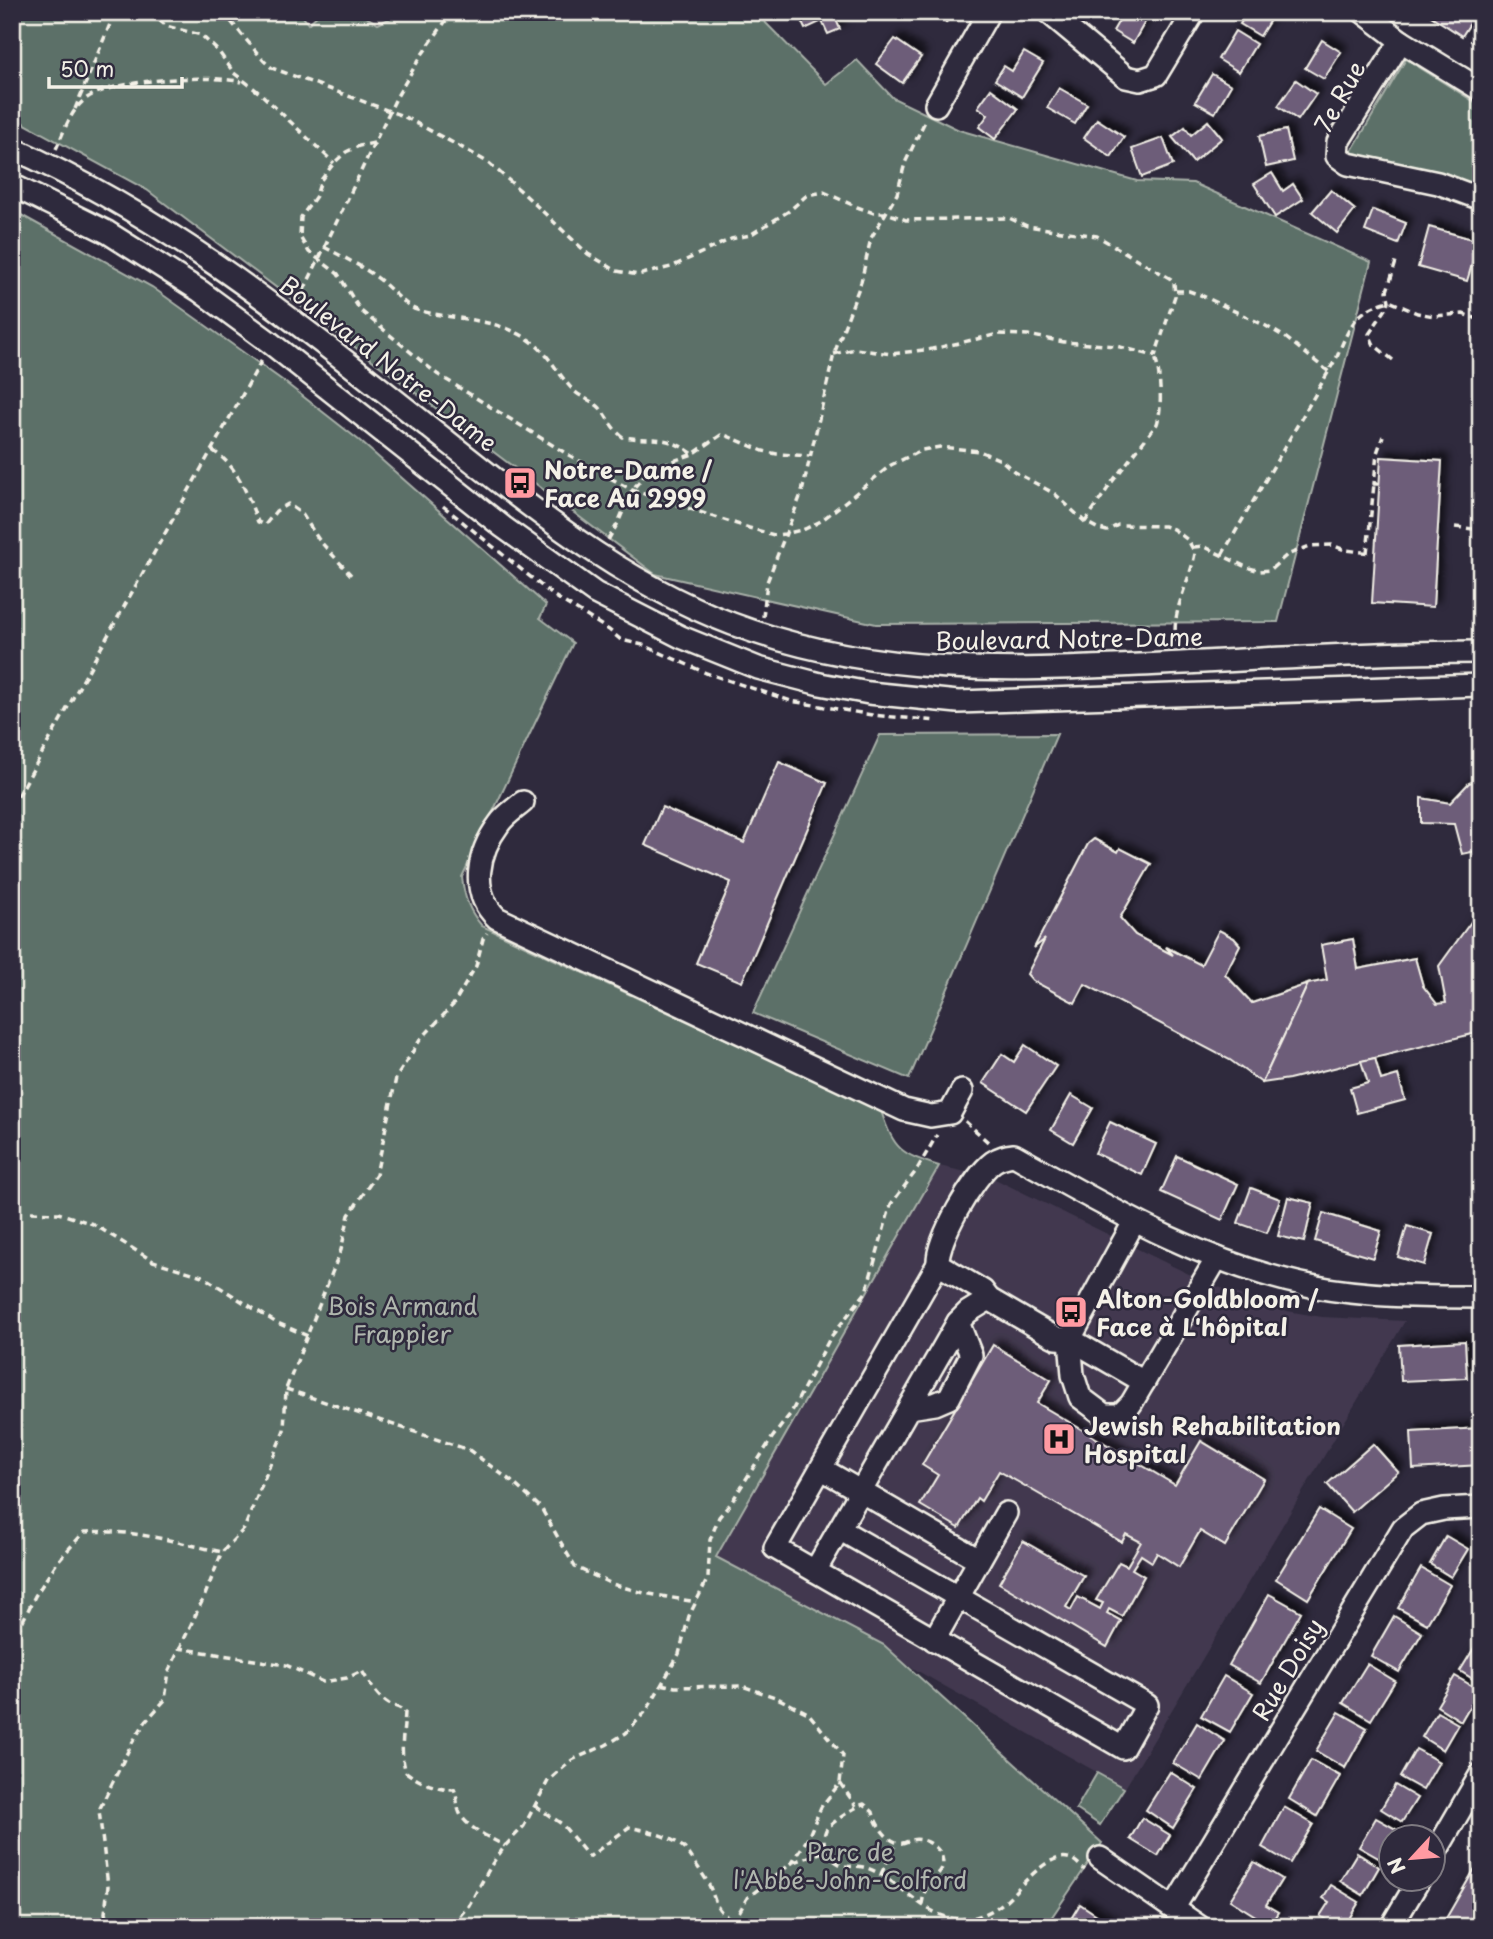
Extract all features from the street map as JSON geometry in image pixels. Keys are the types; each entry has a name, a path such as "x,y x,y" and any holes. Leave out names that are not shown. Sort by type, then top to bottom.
{"street":[{"path":"932,110 989,12"},
{"path":"1048,12 1126,77 1140,80 1156,75 1194,12"},
{"path":"1363,12 1401,41 1481,90"},
{"name":"7e Rue","path":"1401,41 1338,142 1337,156 1348,164 1438,183 1481,200"},
{"name":"Boulevard Notre-Dame","path":"12,148 88,184 217,264 287,314 518,498 598,556 680,602 747,629 807,648 875,662 977,669 1481,652"},
{"path":"12,185 107,232 200,291 268,341 503,527 595,593 681,637 758,668 839,688 889,696 958,702 1481,685"},
{"path":"523,802 498,825 480,867 478,880 483,901 497,918 904,1110 931,1116 950,1113 962,1091"},
{"path":"839,1529 1147,1705 1123,1748 775,1548 938,1264 942,1244 972,1185 984,1170 1007,1156 1134,1222 1217,1258 1275,1277 1324,1288 1400,1296 1481,1297"},
{"path":"1134,1222 1070,1339 1077,1392 1084,1402 1104,1415 1114,1417 1123,1413 1131,1404 1217,1258"},
{"path":"938,1264 984,1291 989,1299 1049,1334 1070,1339 1144,1382"},
{"path":"815,1571 958,1322 989,1299"},
{"path":"909,1408 944,1401 953,1393 971,1355 958,1322"},
{"path":"822,1469 979,1560"},
{"name":"Rue Doisy","path":"1173,1909 1403,1528 1421,1514 1444,1509 1481,1507"},
{"path":"934,1640 1006,1513"},
{"path":"1448,1832 1478,1785"},
{"path":"1091,1863 1200,1927"},
{"path":"1391,1927 1411,1894"}],"path":[{"path":"55,150 115,12"},
{"path":"150,12 166,26 201,35 244,82 261,94 334,163"},
{"path":"223,12 272,68 403,116 489,163 588,254 608,268 629,274 652,273 671,267 731,239 750,235 815,192 834,195 874,213 887,213 906,220 1009,218 1027,226 1097,236 1171,279 1176,291 1155,356 1160,416 1157,424 1085,522"},
{"path":"294,303 304,290 389,112 421,56 452,12"},
{"path":"74,110 85,100 110,87 193,78 244,82"},
{"path":"761,622 767,582 802,492 834,355 860,282 871,238 887,213 904,173 905,163 932,110"},
{"path":"374,143 354,148 334,163 321,180 313,201 301,217 300,237 309,253 338,274 360,310 437,374 567,454 632,490 774,535 805,529 821,521 891,465 922,450 940,447 979,451 1001,460 1015,472 1055,494 1085,522 1107,531 1118,525 1164,526 1180,533 1194,547 1194,559 1187,577 1175,632 1178,651"},
{"path":"324,247 370,273 414,309 489,324 520,334 546,354 576,394 594,403 623,438 660,438 693,454"},
{"path":"1393,360 1374,345 1369,334 1389,301 1387,291 1396,262"},
{"path":"1176,291 1189,291 1203,296 1266,326 1286,337 1329,372"},
{"path":"1222,555 1329,372 1351,324 1363,311 1389,301 1417,313 1434,316 1463,314 1481,320"},
{"path":"834,355 855,349 891,354 932,349 999,334 1116,346 1155,356"},
{"path":"12,807 212,450 262,355 272,363"},
{"path":"604,546 618,523 632,490 650,469 693,454 721,435 770,452 810,456"},
{"path":"1194,547 1203,546 1246,568 1266,571 1278,565 1287,555 1310,546 1332,545 1345,550 1369,553 1377,453 1383,436"},
{"path":"212,450 227,460 241,482 258,522 265,525 276,511 288,504 302,514 319,540 351,575"},
{"path":"436,499 457,519 554,596 609,630 617,638 643,645 718,677"},
{"path":"1455,527 1473,529"},
{"path":"109,1927 105,1913 108,1886 99,1810 132,1743 146,1721 165,1700 169,1671 222,1552 244,1530 284,1430 286,1389 341,1250 349,1215 376,1175 396,1078 420,1041 453,1005 476,966 483,939 497,918"},
{"path":"456,1927 458,1918 469,1905 505,1846 524,1826 548,1781 572,1760 606,1745 626,1732 647,1710 679,1654 689,1616 708,1578 710,1540 719,1517 790,1413 830,1338 866,1292 891,1204 916,1171 950,1113 966,1122 1007,1156"},
{"path":"30,1212 58,1213 93,1224 153,1261 202,1276 275,1322 308,1336"},
{"path":"286,1389 469,1450 541,1508 576,1567 622,1587 696,1602"},
{"path":"12,1643 58,1561 84,1532 113,1530 222,1552"},
{"path":"178,1648 286,1665 323,1682 347,1678 362,1671 382,1699 405,1712 401,1757 406,1772 427,1785 454,1789 462,1818 505,1846"},
{"path":"661,1684 675,1687 742,1686 794,1704 808,1713 843,1755 840,1783 821,1807 792,1863"},
{"path":"840,1783 856,1806"},
{"path":"922,1905 928,1885 941,1873 943,1866 940,1852 921,1840 897,1842 876,1824 869,1807 864,1804 856,1806 848,1815 831,1824 824,1837 826,1851 834,1860 841,1865 864,1867 881,1874 922,1905 945,1916 960,1919 974,1917 1001,1905 1036,1871 1056,1859 1091,1863"},
{"path":"535,1806 562,1825 589,1857 629,1827 679,1845 685,1849 706,1881 720,1914 733,1920"},
{"path":"881,1874 897,1842"},
{"path":"731,1927 747,1898 792,1863 826,1851"},
{"path":"960,1919 962,1927"}],"shaded area":[{"name":"Jewish Rehabilitation Hospital","path":"939,1166 993,1178 1207,1283 1287,1311 1322,1317 1405,1321 1125,1788 716,1557"}],"green space":[{"path":"12,12 300,12 308,24 321,12 358,12 378,24 404,12 444,12 467,21 474,12 755,12 826,84 857,60 893,98 959,130 1137,181 1193,183 1371,262 1278,622 876,624 655,574 147,190 12,117"},
{"path":"1406,59 1481,106 1481,188 1351,152"},
{"name":"Bois Armand Frappier","path":"12,210 152,287 282,380 360,441 546,605 540,618 573,643 462,877 468,903 482,926 881,1111 890,1135 901,1149 915,1158 939,1166 716,1557 884,1645 1102,1843 1045,1927 12,1927"},
{"path":"1057,734 909,1079 753,1013 880,735"},
{"path":"1097,1773 1124,1788 1100,1825 1076,1809"}],"building":[{"path":"797,12 833,12 840,29 828,34 822,21 805,29"},
{"path":"926,12 952,12 946,23"},
{"path":"1124,12 1145,12 1149,15 1133,43 1113,31"},
{"path":"1248,12 1275,12 1260,36 1240,24"},
{"path":"1434,12 1467,12 1474,17 1462,36 1431,16"},
{"path":"1481,26 1481,48 1471,41"},
{"path":"1235,31 1256,44 1239,72 1218,59"},
{"path":"895,39 921,57 902,83 876,64"},
{"path":"1322,40 1341,52 1324,79 1305,68"},
{"path":"1024,52 1043,63 1022,97 995,80 1004,66 1012,71"},
{"path":"1212,74 1231,85 1215,113 1195,102"},
{"path":"1296,80 1316,94 1298,120 1278,106"},
{"path":"1059,88 1087,104 1075,124 1047,108"},
{"path":"991,89 1018,109 995,139 979,127 988,115 978,107"},
{"path":"1097,119 1124,137 1111,157 1084,138"},
{"path":"1208,121 1222,138 1193,162 1172,137 1185,127 1191,135"},
{"path":"1286,130 1293,161 1266,167 1259,136"},
{"path":"1163,138 1173,165 1142,177 1132,149"},
{"path":"1272,173 1283,191 1293,184 1303,199 1275,217 1254,184"},
{"path":"1331,190 1355,210 1337,233 1312,212"},
{"path":"1373,210 1406,223 1398,244 1365,231"},
{"path":"1429,227 1479,241 1467,281 1418,267"},
{"path":"1381,457 1442,461 1433,607 1372,603"},
{"path":"779,762 827,783 742,982 696,963 731,882 645,845 662,807 744,843"},
{"path":"1481,780 1481,850 1462,854 1454,824 1421,823 1421,798 1450,803 1469,783"},
{"path":"1094,839 1118,852 1120,848 1151,864 1120,918 1135,935 1173,955 1166,947 1201,965 1219,930 1234,938 1240,945 1225,974 1252,1003 1308,984 1262,1083 1230,1060 1085,984 1075,1003 1033,981 1027,974 1045,939 1034,948 1088,844"},
{"path":"1481,908 1481,1036 1476,1033 1289,1079 1262,1083 1308,984 1327,980 1321,945 1353,939 1358,969 1415,958 1423,986 1437,1004 1446,1003 1439,966"},
{"path":"1025,1045 1056,1066 1026,1111 983,1083 1002,1054 1014,1062"},
{"path":"1375,1058 1381,1080 1398,1075 1405,1100 1357,1113 1350,1088 1368,1083 1361,1061"},
{"path":"1071,1095 1093,1108 1073,1143 1051,1130"},
{"path":"1110,1122 1156,1144 1142,1175 1095,1153"},
{"path":"1177,1156 1238,1184 1222,1220 1161,1192"},
{"path":"1251,1188 1280,1199 1267,1233 1238,1223"},
{"path":"1288,1197 1313,1203 1304,1242 1278,1236"},
{"path":"1323,1213 1381,1231 1373,1258 1315,1241"},
{"path":"1407,1226 1433,1234 1424,1265 1398,1257"},
{"path":"1465,1341 1467,1378 1401,1381 1399,1345"},
{"path":"993,1345 1051,1380 1037,1403 1175,1485 1201,1441 1264,1479 1225,1546 1200,1531 1179,1567 1157,1553 1152,1562 1141,1555 1132,1569 1144,1576 1122,1616 1109,1609 1107,1613 1121,1621 1107,1647 999,1583 1023,1541 1084,1576 1066,1607 1071,1610 1078,1597 1100,1609 1103,1603 1096,1600 1119,1562 1127,1566 1141,1542 1126,1534 1122,1542 999,1471 981,1501 977,1498 959,1528 920,1505 938,1475 922,1465"},
{"path":"1481,1428 1481,1465 1413,1469 1411,1432"},
{"path":"1373,1444 1398,1472 1352,1512 1327,1484"},
{"path":"1319,1509 1351,1529 1308,1599 1276,1579"},
{"path":"1446,1536 1468,1549 1451,1577 1430,1564"},
{"path":"1421,1568 1450,1585 1427,1624 1398,1608"},
{"path":"1269,1594 1301,1612 1261,1683 1229,1665"},
{"path":"1394,1616 1422,1633 1399,1672 1371,1656"},
{"path":"1477,1643 1481,1645 1481,1684 1460,1671"},
{"path":"1367,1664 1395,1681 1371,1720 1343,1703"},
{"path":"1224,1676 1253,1693 1230,1732 1201,1716"},
{"path":"1455,1676 1479,1690 1461,1721 1437,1706"},
{"path":"1339,1712 1367,1728 1345,1768 1316,1751"},
{"path":"1437,1712 1458,1724 1443,1750 1422,1737"},
{"path":"1197,1723 1225,1741 1202,1780 1173,1763"},
{"path":"1416,1749 1439,1762 1423,1790 1400,1777"},
{"path":"1311,1760 1340,1776 1317,1816 1289,1799"},
{"path":"1170,1772 1197,1789 1173,1828 1146,1810"},
{"path":"1395,1785 1417,1798 1402,1822 1381,1809"},
{"path":"1284,1807 1313,1824 1290,1863 1262,1847"},
{"path":"1142,1818 1170,1835 1158,1856 1130,1839"},
{"path":"1376,1818 1387,1824 1378,1824 1378,1858 1359,1847"},
{"path":"1357,1853 1378,1866 1363,1895 1340,1881"},
{"path":"1481,1858 1481,1927 1441,1927"},
{"path":"1254,1862 1282,1879 1266,1905 1278,1912 1270,1925 1230,1900"},
{"path":"1331,1885 1359,1902 1344,1927 1337,1927 1320,1916 1329,1902 1323,1898"},
{"path":"1080,1904 1115,1927 1066,1927"},
{"path":"1313,1920 1324,1927 1309,1927"}],"place":[{"name":"Notre-Dame / Face Au 2999","path":"520,483"},
{"name":"Alton-Goldbloom / Face à L'hôpital","path":"1071,1312"},
{"name":"Jewish Rehabilitation Hospital","path":"1059,1439"}],"park label":[{"name":"Parc de l'Abbé-John-Colford","path":"850,1865"}]}
